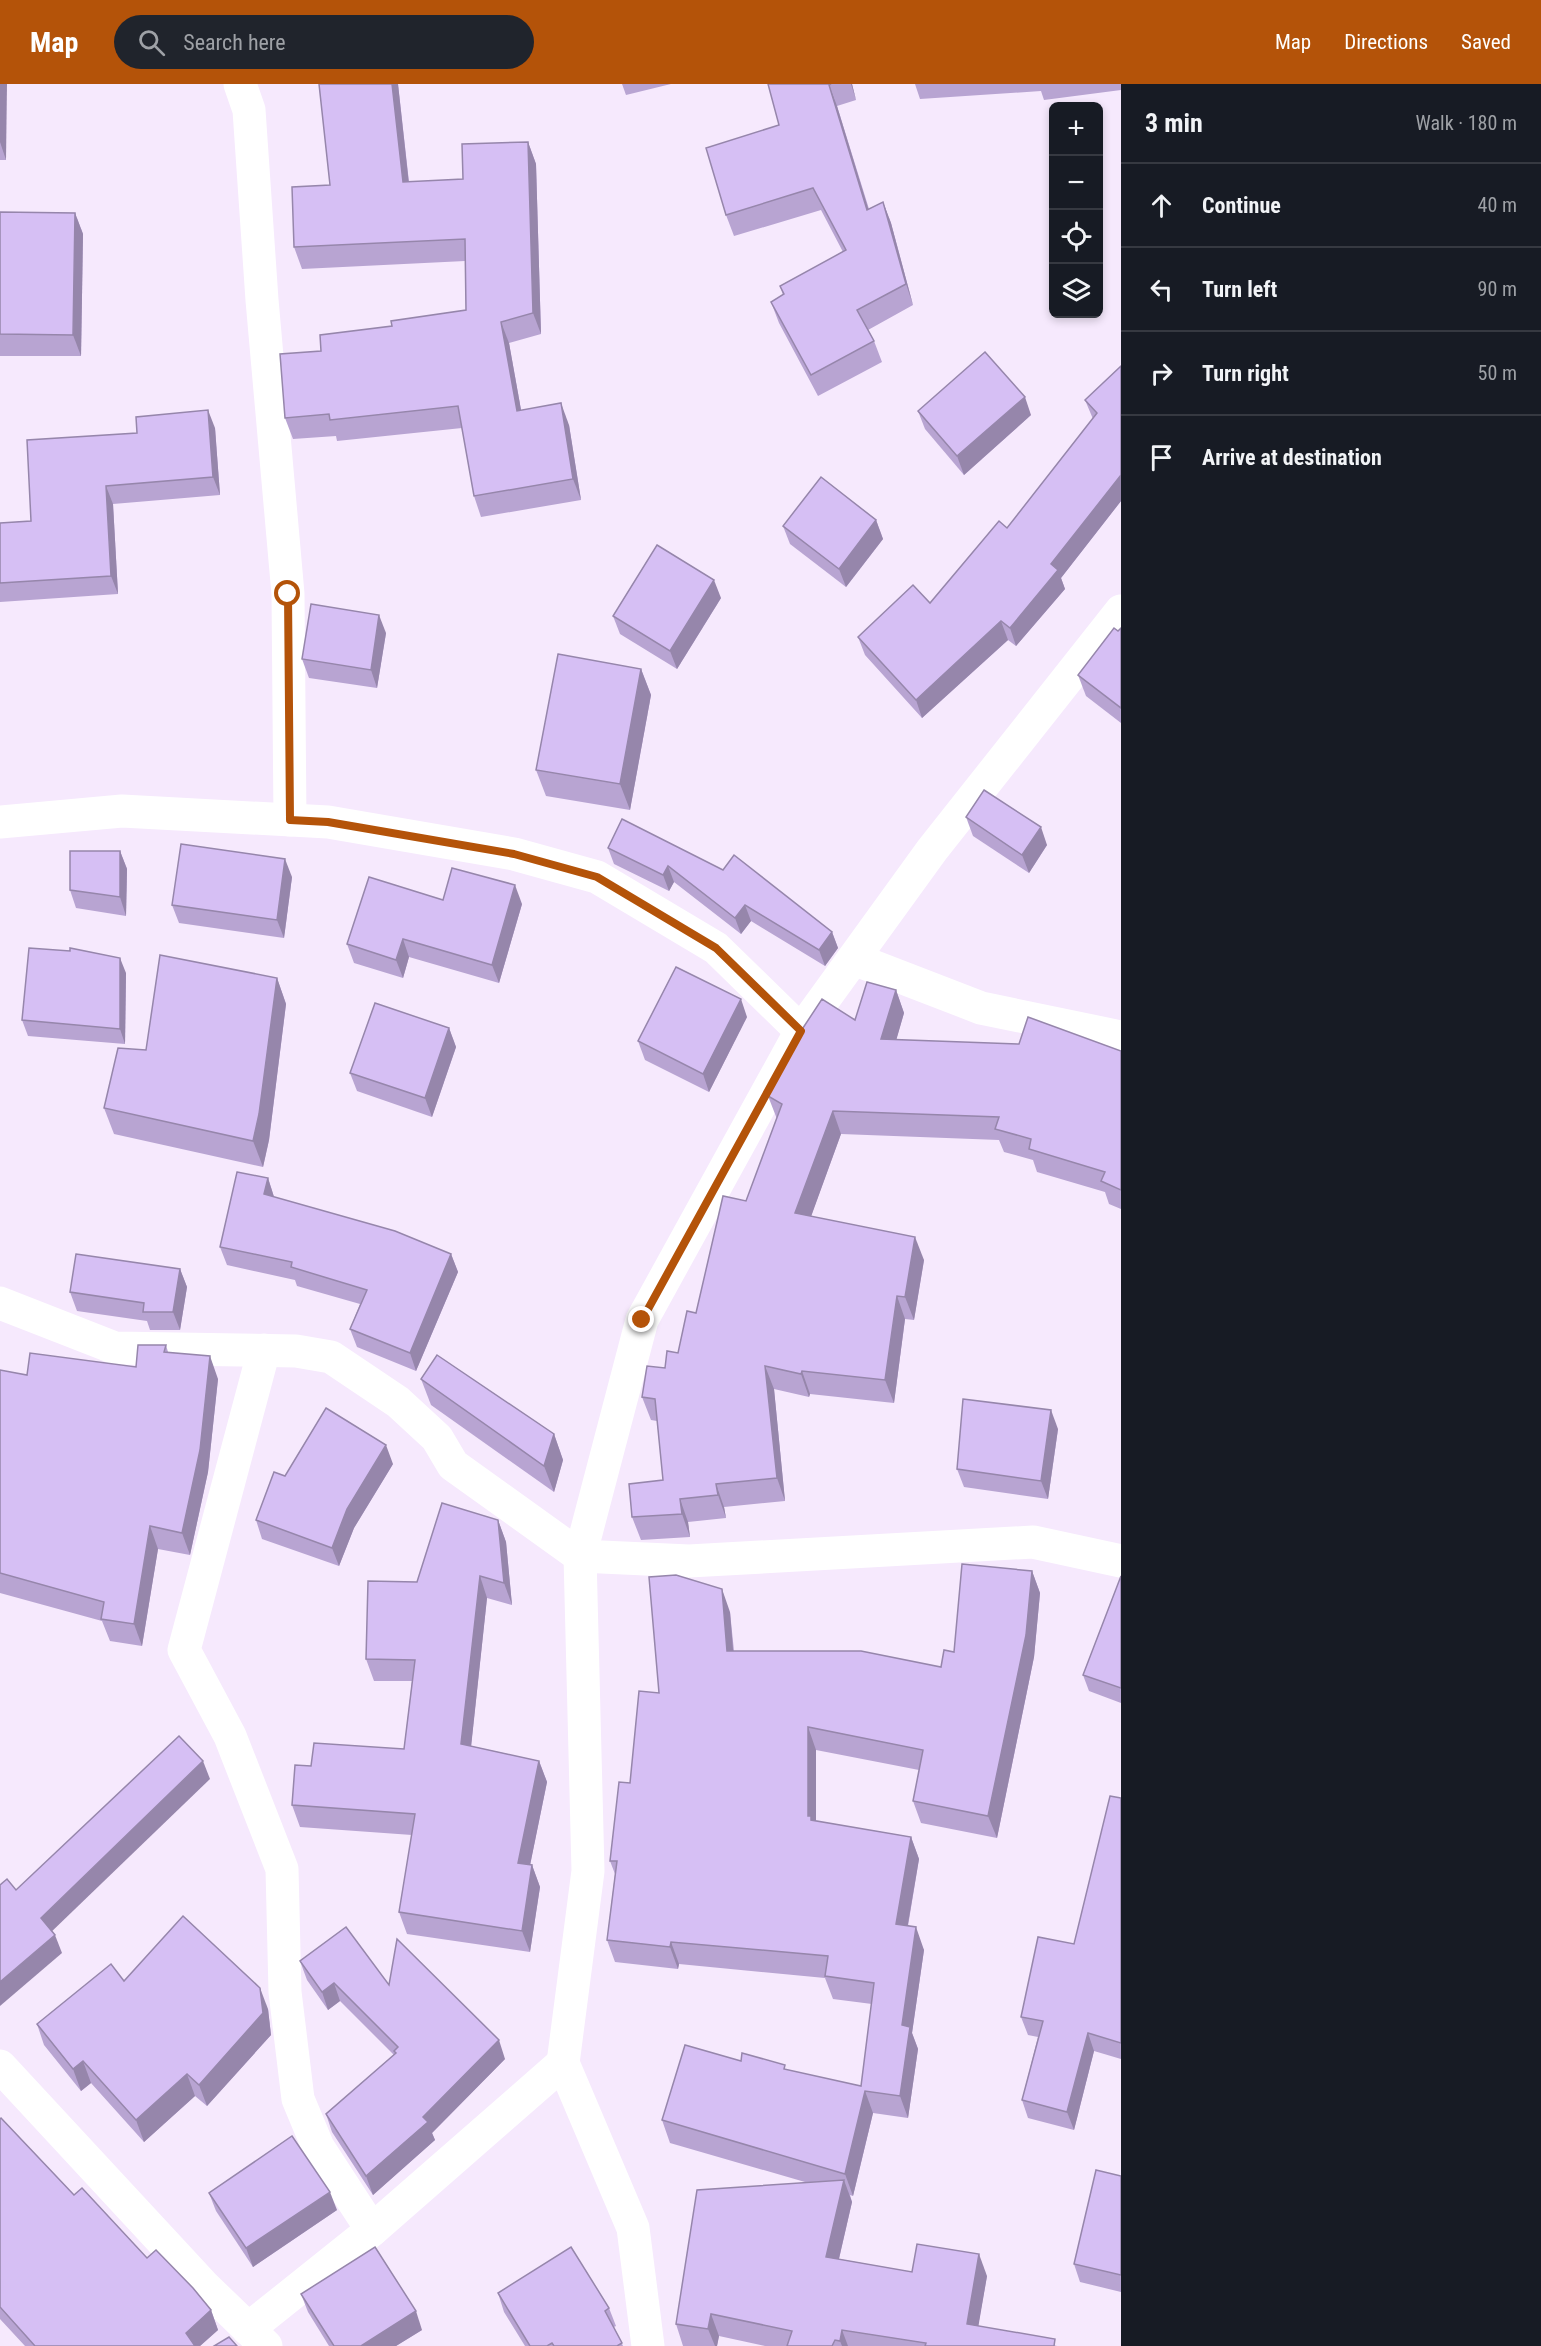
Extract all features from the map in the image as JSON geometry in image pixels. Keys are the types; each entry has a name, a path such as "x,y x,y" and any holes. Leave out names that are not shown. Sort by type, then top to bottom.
{"street":[{"path":"240,84 249,110 262,300 288,594 290,820"},
{"path":"648,2346 633,2228 562,2062 588,1871 580,1556 642,1320 801,1031 933,850 1121,611"},
{"path":"0,822 122,811 328,822 514,854 597,877 716,948 801,1031"},
{"path":"854,959 981,1008 1121,1037"},
{"path":"0,1304 115,1348 296,1351 331,1357 398,1402 437,1438 453,1466 580,1556 689,1561 1033,1542 1121,1561"},
{"path":"264,1350 184,1650 230,1736 282,1869 285,1992 298,2099 318,2147 372,2230"},
{"path":"0,2066 203,2285 257,2337 372,2230 562,2062"}],"building":[{"path":"319,84 392,84 403,182 463,179 462,144 528,142 533,313 501,322 517,411 561,403 573,479 474,496 458,406 330,420 329,414 285,418 280,354 321,351 320,335 392,326 391,321 466,310 465,239 294,247 292,187 330,185"},
{"path":"768,84 831,84 829,85 867,210 883,202 906,284 857,310 874,341 811,375 771,302 784,294 780,286 846,250 813,188 726,215 706,148 779,125"},
{"path":"0,212 75,213 73,335 0,334"},
{"path":"985,352 1025,397 957,456 918,411"},
{"path":"1121,366 1121,475 1051,564 1058,570 1010,628 1001,621 916,700 858,637 913,585 930,603 999,521 1007,528 1097,413 1085,400"},
{"path":"208,410 213,477 106,486 111,576 0,583 0,523 31,521 27,440 137,433 136,417"},
{"path":"821,477 876,520 839,569 783,526"},
{"path":"657,545 714,580 670,651 613,616"},
{"path":"311,604 379,615 371,670 302,659"},
{"path":"1114,628 1118,631 1121,628 1121,708 1078,675"},
{"path":"558,654 641,669 620,784 536,770"},
{"path":"984,790 1041,827 1022,855 966,817"},
{"path":"622,819 723,870 734,855 832,932 819,950 745,905 735,918 668,866 663,875 608,848"},
{"path":"181,844 285,859 277,920 172,905"},
{"path":"70,851 120,851 120,897 70,890"},
{"path":"452,868 515,885 492,965 403,939 396,960 347,944 369,877 443,900"},
{"path":"29,948 70,951 70,948 120,958 120,1029 22,1020"},
{"path":"160,955 277,978 259,1114 253,1141 104,1108 118,1048 146,1050"},
{"path":"676,967 741,999 703,1074 638,1041"},
{"path":"867,982 896,990 881,1039 1019,1044 1028,1017 1121,1051 1121,1190 1101,1181 1105,1172 1029,1149 1031,1139 995,1129 999,1117 833,1111 795,1213 915,1237 905,1297 897,1296 885,1380 802,1371 801,1374 765,1366 777,1478 716,1484 718,1495 680,1499 682,1514 632,1517 629,1484 663,1480 655,1399 642,1397 647,1366 665,1368 667,1351 678,1353 687,1311 696,1313 723,1196 746,1201 782,1104 768,1096 801,1031 822,999 855,1020"},
{"path":"375,1003 449,1028 425,1098 350,1073"},
{"path":"237,1172 268,1178 264,1194 395,1231 451,1254 410,1353 350,1329 367,1290 291,1267 292,1262 220,1247"},
{"path":"76,1254 180,1269 173,1312 143,1312 144,1303 70,1292"},
{"path":"138,1345 166,1345 164,1352 210,1356 200,1450 182,1533 150,1526 134,1624 101,1619 104,1602 0,1573 0,1370 27,1375 30,1353 136,1367"},
{"path":"437,1355 554,1434 544,1466 421,1379"},
{"path":"963,1399 1051,1410 1041,1481 957,1469"},
{"path":"326,1408 386,1445 347,1509 332,1548 256,1520 274,1472 285,1476"},
{"path":"442,1503 498,1520 504,1583 480,1576 461,1744 539,1761 518,1863 532,1865 522,1931 399,1912 415,1814 292,1805 295,1765 311,1766 314,1743 404,1749 415,1660 366,1659 368,1581 417,1582"},
{"path":"962,1564 1032,1571 1026,1635 988,1816 913,1801 923,1750 808,1727 808,1816 811,1816 811,1820 911,1837 896,1924 916,1927 902,2025 910,2027 900,2096 865,2091 845,2174 662,2120 685,2045 741,2061 742,2053 785,2065 784,2069 861,2086 874,1983 825,1976 828,1956 671,1942 670,1947 607,1940 617,1861 610,1861 619,1782 630,1783 639,1691 659,1693 649,1577 676,1575 722,1589 727,1651 861,1651 941,1667 944,1650 954,1652"},
{"path":"1121,1576 1121,1688 1083,1675"},
{"path":"179,1736 203,1761 41,1918 55,1935 0,1982 0,1885 7,1879 16,1890"},
{"path":"1110,1796 1121,1798 1121,2043 1088,2033 1067,2112 1022,2100 1043,2021 1021,2017 1038,1937 1074,1944"},
{"path":"183,1916 260,1988 263,2013 199,2085 187,2074 136,2120 83,2061 73,2069 37,2024 111,1964 124,1981"},
{"path":"346,1927 389,1985 397,1939 499,2040 423,2117 428,2122 366,2176 326,2114 396,2053 394,2051 398,2047 334,1983 322,1992 300,1961"},
{"path":"1,2118 74,2195 82,2188 147,2258 156,2250 193,2288 211,2310 186,2333 195,2346 35,2346 0,2307"},
{"path":"292,2136 330,2192 246,2248 209,2193"},
{"path":"1096,2170 1121,2176 1121,2275 1074,2264"},
{"path":"844,2180 826,2257 912,2272 917,2244 979,2254 967,2324 1055,2339 1054,2346 925,2346 926,2343 842,2330 840,2341 835,2340 832,2346 787,2346 792,2331 711,2314 708,2329 676,2324 697,2190"},
{"path":"375,2247 416,2311 361,2346 334,2346 301,2294"},
{"path":"571,2247 609,2308 605,2311 622,2343 617,2346 554,2346 552,2343 547,2346 530,2346 498,2293"},
{"path":"229,2337 237,2346 214,2346"}],"route":[{"path":"288,594 290,820 328,822 514,854 597,877 716,948 801,1031 642,1320"}]}
